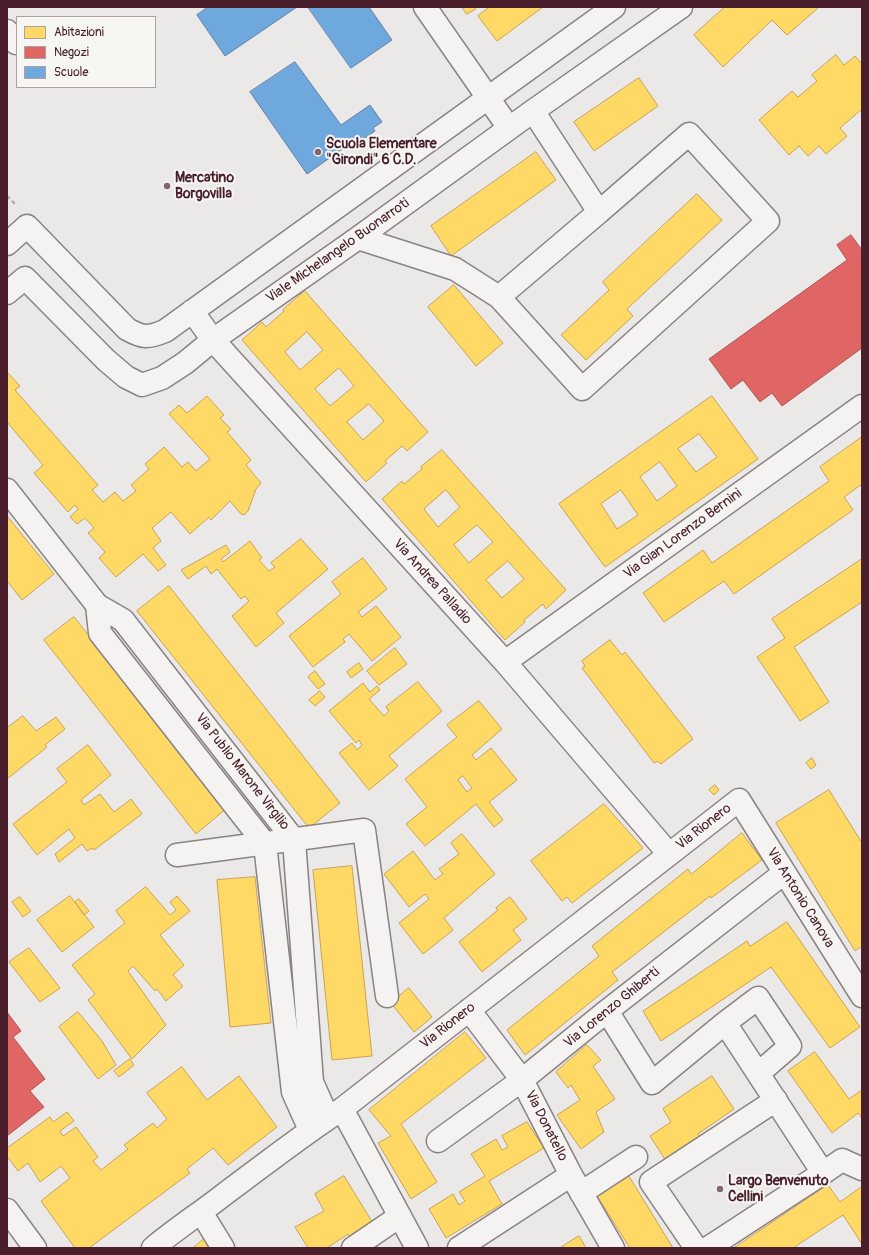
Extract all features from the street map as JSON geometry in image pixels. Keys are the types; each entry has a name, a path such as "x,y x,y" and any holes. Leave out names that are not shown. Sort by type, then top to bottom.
{"street":[{"path":"425,7 509,128"},
{"path":"7,244 27,226 128,329 140,336 151,337 165,331 614,7"},
{"name":"Viale Michelangelo Buonarroti","path":"7,293 25,278 106,360 126,377 142,385 162,378 509,128 681,7"},
{"path":"534,111 599,212"},
{"path":"358,238 455,269 499,297 582,389 768,221 689,134 499,297"},
{"name":"Via Andrea Palladio","path":"192,311 213,340 505,662 669,854"},
{"name":"Via Gian Lorenzo Bernini","path":"505,662 862,406"},
{"name":"Via Publio Marone Virgilio","path":"7,490 97,605 123,620 294,840 312,1082 335,1114 400,1216 417,1248"},
{"name":"Via Publio Marone Virgilio","path":"97,605 100,633 265,844 293,1092 310,1130"},
{"name":"Via Rionero","path":"153,1248 177,1228 201,1212 310,1130 335,1114 739,800"},
{"name":"Via Antonio Canova","path":"739,800 862,996"},
{"path":"177,855 364,830 387,996"},
{"name":"Via Lorenzo Ghiberti","path":"438,1141 522,1080 607,1011 784,873"},
{"path":"607,1011 652,1083 758,998 790,1046 759,1073"},
{"name":"Via Donatello","path":"469,1010 522,1080 576,1184 613,1248"},
{"path":"725,1023 823,1173"},
{"path":"696,1248 651,1182 776,1100"},
{"path":"458,1248 576,1184 636,1157"},
{"path":"708,1248 842,1160 862,1169"},
{"path":"7,1210 35,1248"},
{"path":"201,1212 223,1248"},
{"path":"353,1248 400,1216"}],"building: Abitazioni":[{"path":"462,7 474,7 476,9 467,14"},
{"path":"490,7 543,7 497,41 478,16"},
{"path":"725,7 819,7 787,35 772,20 723,67 694,35"},
{"path":"836,55 844,65 855,56 862,64 862,109 840,128 847,136 826,154 819,146 808,156 799,146 789,155 759,120 792,91 798,97 817,81 812,75"},
{"path":"639,78 658,106 594,151 574,122"},
{"path":"536,152 556,180 451,256 431,226"},
{"path":"697,194 722,220 627,309 633,316 586,360 561,335 609,290 603,282"},
{"path":"454,285 503,343 476,366 428,307"},
{"path":"305,291 428,432 407,451 402,446 385,461 387,463 366,482 242,340 262,322 266,327 284,311 283,310","holes":["307,332 323,350 300,370 285,352","339,368 354,386 330,406 315,389","369,404 384,421 363,440 347,422"]},
{"path":"7,372 20,386 15,390 98,485 92,490 103,502 115,492 123,501 136,491 131,485 149,469 145,464 164,447 182,467 188,462 196,471 210,459 169,414 179,405 187,413 207,396 224,415 220,418 231,429 227,432 251,460 246,465 261,483 256,489 248,511 244,515 241,514 230,501 211,520 209,517 190,534 171,512 152,528 161,541 153,548 166,565 158,571 143,554 116,577 99,558 105,552 88,533 94,528 85,518 77,524 70,517 78,509 75,505 68,512 34,473 43,465 7,422"},
{"path":"712,396 758,459 605,567 559,504","holes":["699,434 717,457 696,472 678,449","660,462 677,486 657,501 640,477","621,490 638,515 617,529 601,504"]},
{"path":"862,437 862,484 844,497 853,510 734,594 724,581 664,622 643,593 703,550 712,563 829,481 820,467"},
{"path":"442,450 566,590 546,609 543,604 524,620 525,622 505,640 382,499 402,481 404,484 422,469 421,467","holes":["446,490 460,507 438,527 424,509","477,525 493,542 469,563 454,545","508,561 524,579 502,598 486,580"]},
{"path":"7,516 54,574 22,600 7,581"},
{"path":"301,539 328,569 276,613 284,623 256,647 232,616 249,601 245,596 241,599 217,569 211,574 206,566 188,579 181,570 226,545 230,552 221,559 223,562 250,541 262,558 259,560 269,571 275,567 271,563"},
{"path":"363,558 387,589 358,612 362,617 376,606 401,637 372,661 349,634 343,639 345,642 313,667 289,636 341,594 332,582"},
{"path":"862,559 862,602 794,647 829,702 800,721 757,657 785,638 772,619"},
{"path":"169,586 340,803 309,828 137,611"},
{"path":"74,617 227,808 196,834 44,640"},
{"path":"610,640 622,655 625,652 693,739 661,764 658,761 654,763 582,668 585,666 582,661"},
{"path":"395,648 407,664 379,685 367,671"},
{"path":"359,663 363,669 351,678 347,672"},
{"path":"315,671 325,684 318,689 308,677"},
{"path":"418,682 442,711 389,756 398,766 369,790 339,753 352,743 357,750 362,745 359,740 356,743 329,711 363,683 370,692 377,686 380,690 369,699 384,716 389,711 386,707"},
{"path":"320,691 325,697 315,706 309,700"},
{"path":"479,701 502,729 472,755 476,760 491,748 517,780 489,802 503,820 494,827 476,804 425,846 406,824 427,807 405,779 457,737 447,725","holes":["463,776 472,788 467,792 458,780"]},
{"path":"23,716 36,731 56,717 65,729 45,745 47,747 7,779 7,728"},
{"path":"88,745 111,775 81,800 84,805 100,794 114,812 131,799 142,814 94,850 92,848 87,851 82,844 59,862 55,854 75,838 69,829 37,855 13,824 67,782 57,769"},
{"path":"812,758 816,765 811,769 806,763"},
{"path":"715,785 719,790 714,795 709,790"},
{"path":"829,790 862,843 862,946 855,951 776,823"},
{"path":"604,804 643,848 572,903 567,897 562,901 531,861"},
{"path":"742,833 762,860 711,898 710,896 612,972 618,980 525,1055 507,1030 599,956 592,946 688,869 691,874"},
{"path":"462,834 495,874 444,918 453,930 423,954 399,923 429,899 425,894 409,907 384,874 413,851 435,880 443,874 439,869 459,854 451,843"},
{"path":"352,866 372,1056 332,1060 313,870"},
{"path":"255,877 271,1023 230,1027 217,880"},
{"path":"146,887 170,915 176,910 170,902 177,896 190,911 160,935 184,965 173,975 183,986 166,1001 157,989 155,991 133,966 128,971 166,1025 132,1059 88,1000 95,994 72,965 125,923 116,911"},
{"path":"70,896 94,927 62,952 37,920"},
{"path":"20,897 31,911 23,917 12,902"},
{"path":"510,897 527,919 513,930 521,940 482,972 459,942 498,910 496,908"},
{"path":"79,899 89,911 84,915 75,902"},
{"path":"787,922 860,1027 830,1048 771,967 661,1041 643,1011 747,941 750,946"},
{"path":"29,948 60,988 40,1002 9,962"},
{"path":"409,988 432,1017 414,1032 391,1003"},
{"path":"78,1012 102,1041 116,1065 98,1079 59,1027"},
{"path":"465,1032 486,1058 401,1124 437,1182 411,1199 378,1143 391,1136 369,1110"},
{"path":"587,1045 601,1060 593,1066 615,1099 596,1112 604,1132 581,1149 557,1115 580,1100 571,1085 568,1088 556,1072"},
{"path":"815,1052 849,1099 862,1090 862,1118 858,1113 832,1133 788,1071"},
{"path":"130,1059 134,1065 119,1077 114,1071"},
{"path":"182,1067 207,1100 239,1076 277,1127 228,1165 213,1148 187,1169 190,1173 89,1248 75,1248 41,1201 70,1178 61,1166 40,1182 28,1163 18,1171 7,1156 7,1148 50,1117 53,1122 67,1112 74,1121 60,1131 63,1136 76,1127 98,1157 93,1161 101,1170 128,1149 124,1145 153,1123 157,1128 167,1119 147,1093"},
{"path":"712,1076 734,1109 698,1134 702,1140 668,1164 650,1136 671,1122 663,1109"},
{"path":"527,1122 544,1148 489,1181 502,1204 446,1238 429,1209 453,1194 459,1205 465,1201 459,1192 485,1176 471,1154 496,1139 502,1150 508,1147 502,1136"},
{"path":"627,1173 673,1248 630,1248 595,1193"},
{"path":"344,1176 376,1228 352,1242 348,1234 327,1248 308,1248 295,1227 324,1211 315,1194"},
{"path":"828,1185 840,1202 861,1187 862,1188 862,1244 843,1215 793,1248 734,1248"},
{"path":"579,1236 586,1248 560,1248"},
{"path":"204,1239 209,1248 193,1248"}],"building: Negozi":[{"path":"851,235 862,250 862,348 782,406 772,393 760,402 743,380 731,389 709,359 847,260 837,245"},
{"path":"7,1012 21,1031 13,1037 45,1079 30,1091 44,1107 7,1136"}],"building: Scuole":[{"path":"208,7 297,7 225,56 197,15"},
{"path":"308,7 369,7 392,40 351,68"},
{"path":"295,62 341,125 370,105 382,122 373,128 375,131 353,146 351,143 307,174 250,92"}],"place":[{"name":"Scuola Elementare \"Girondi\" 6 C.D.","path":"318,152"},
{"name":"Mercatino Borgovilla","path":"167,186"},
{"name":"Largo Benvenuto Cellini","path":"720,1189"}]}
